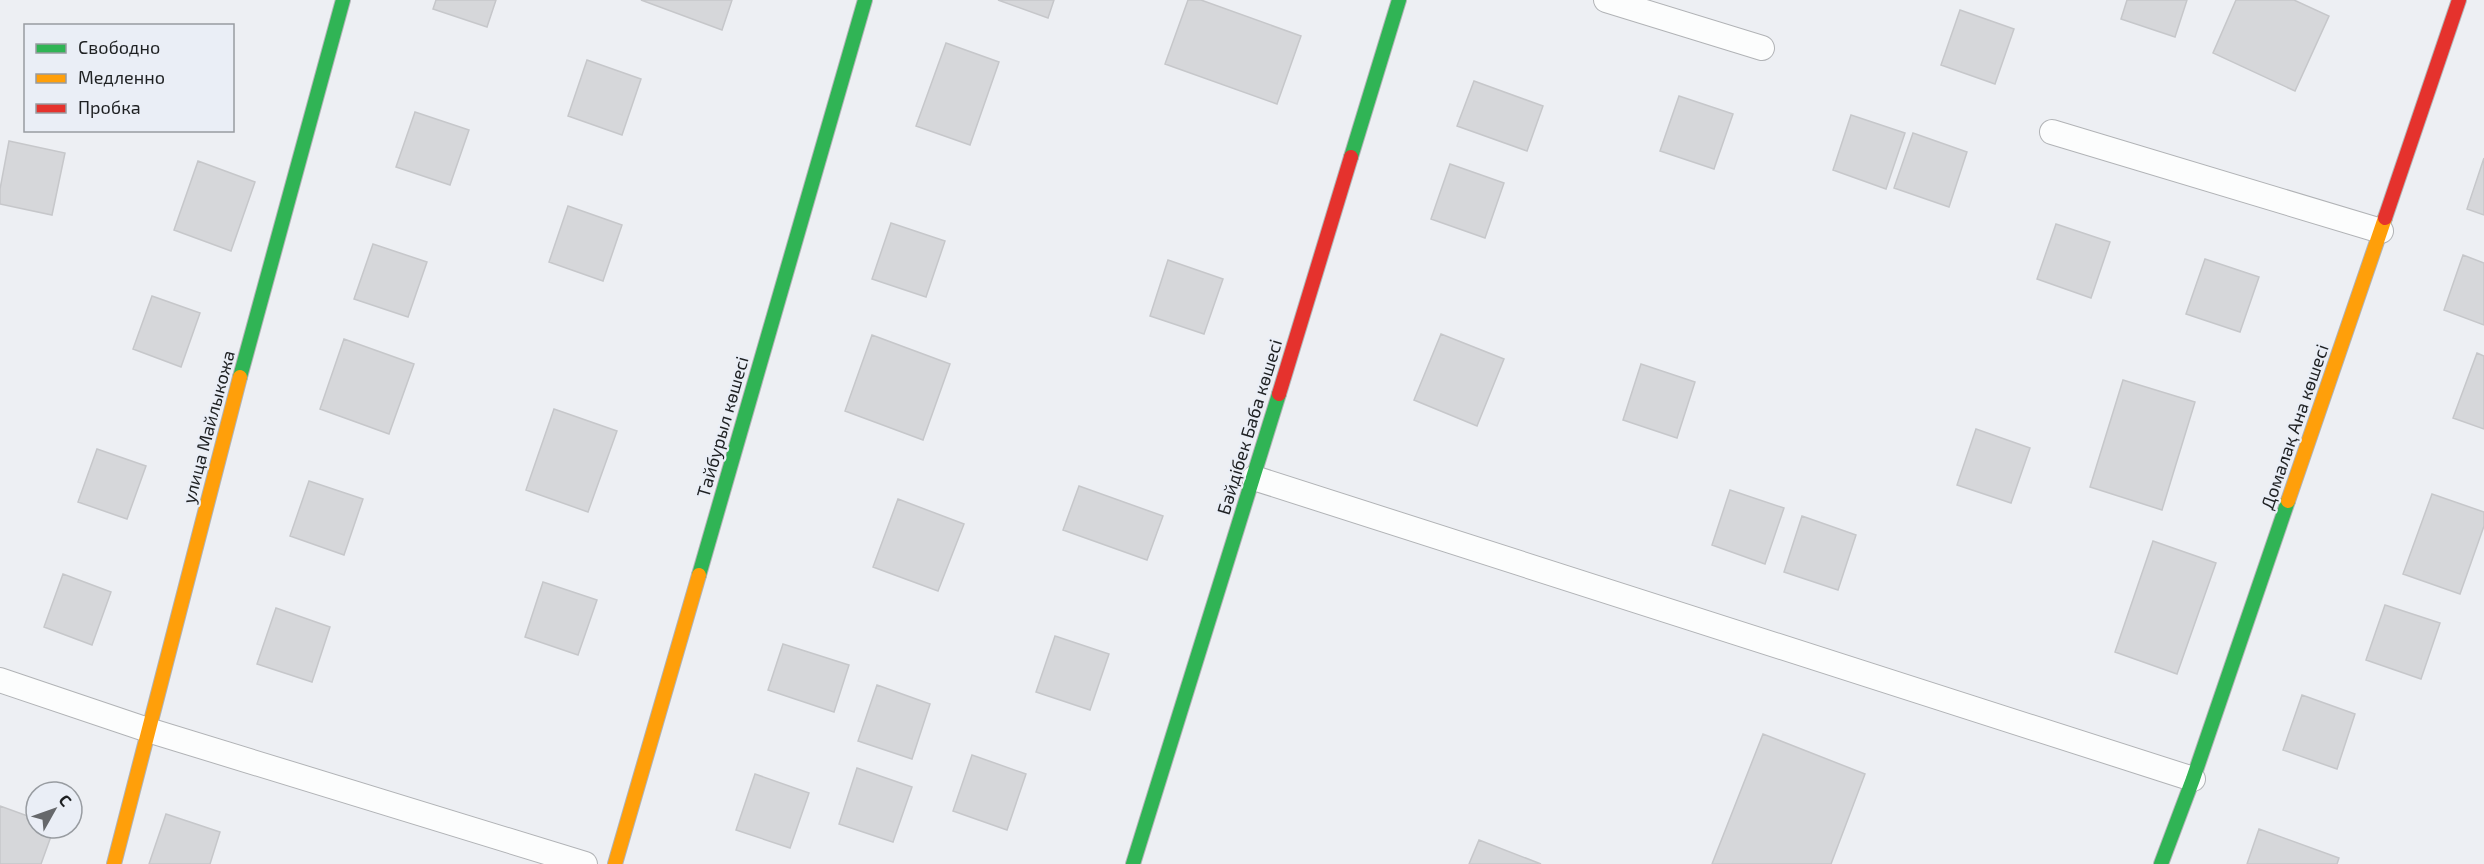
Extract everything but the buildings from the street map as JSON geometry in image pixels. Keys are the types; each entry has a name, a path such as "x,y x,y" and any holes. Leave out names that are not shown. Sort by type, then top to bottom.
{"street":[{"name":"улица Майлыкожа","path":"114,864 234,400 343,0"},
{"name":"Тайбурыл көшесі","path":"615,864 865,0"},
{"name":"Бәйдібек Баба көшесі","path":"1133,864 1254,478 1399,0"},
{"name":"Домалақ Ана көшесі","path":"2161,864 2193,778 2459,0"}],"lane":[{"path":"1606,0 1762,48"},
{"path":"2052,132 2381,231"},
{"path":"1254,478 2193,778"},
{"path":"0,680 148,730 585,864"}],"traffic: fast":[{"path":"240,377 343,0"},
{"path":"699,575 865,0"},
{"path":"1351,157 1399,0"},
{"path":"1133,864 1279,394"},
{"path":"2161,864 2193,779 2288,501"}],"traffic: slow":[{"path":"2288,501 2385,218"},
{"path":"114,864 240,377"},
{"path":"615,864 699,575"}],"traffic: jam":[{"path":"2385,218 2459,0"},
{"path":"1279,394 1351,157"}]}
